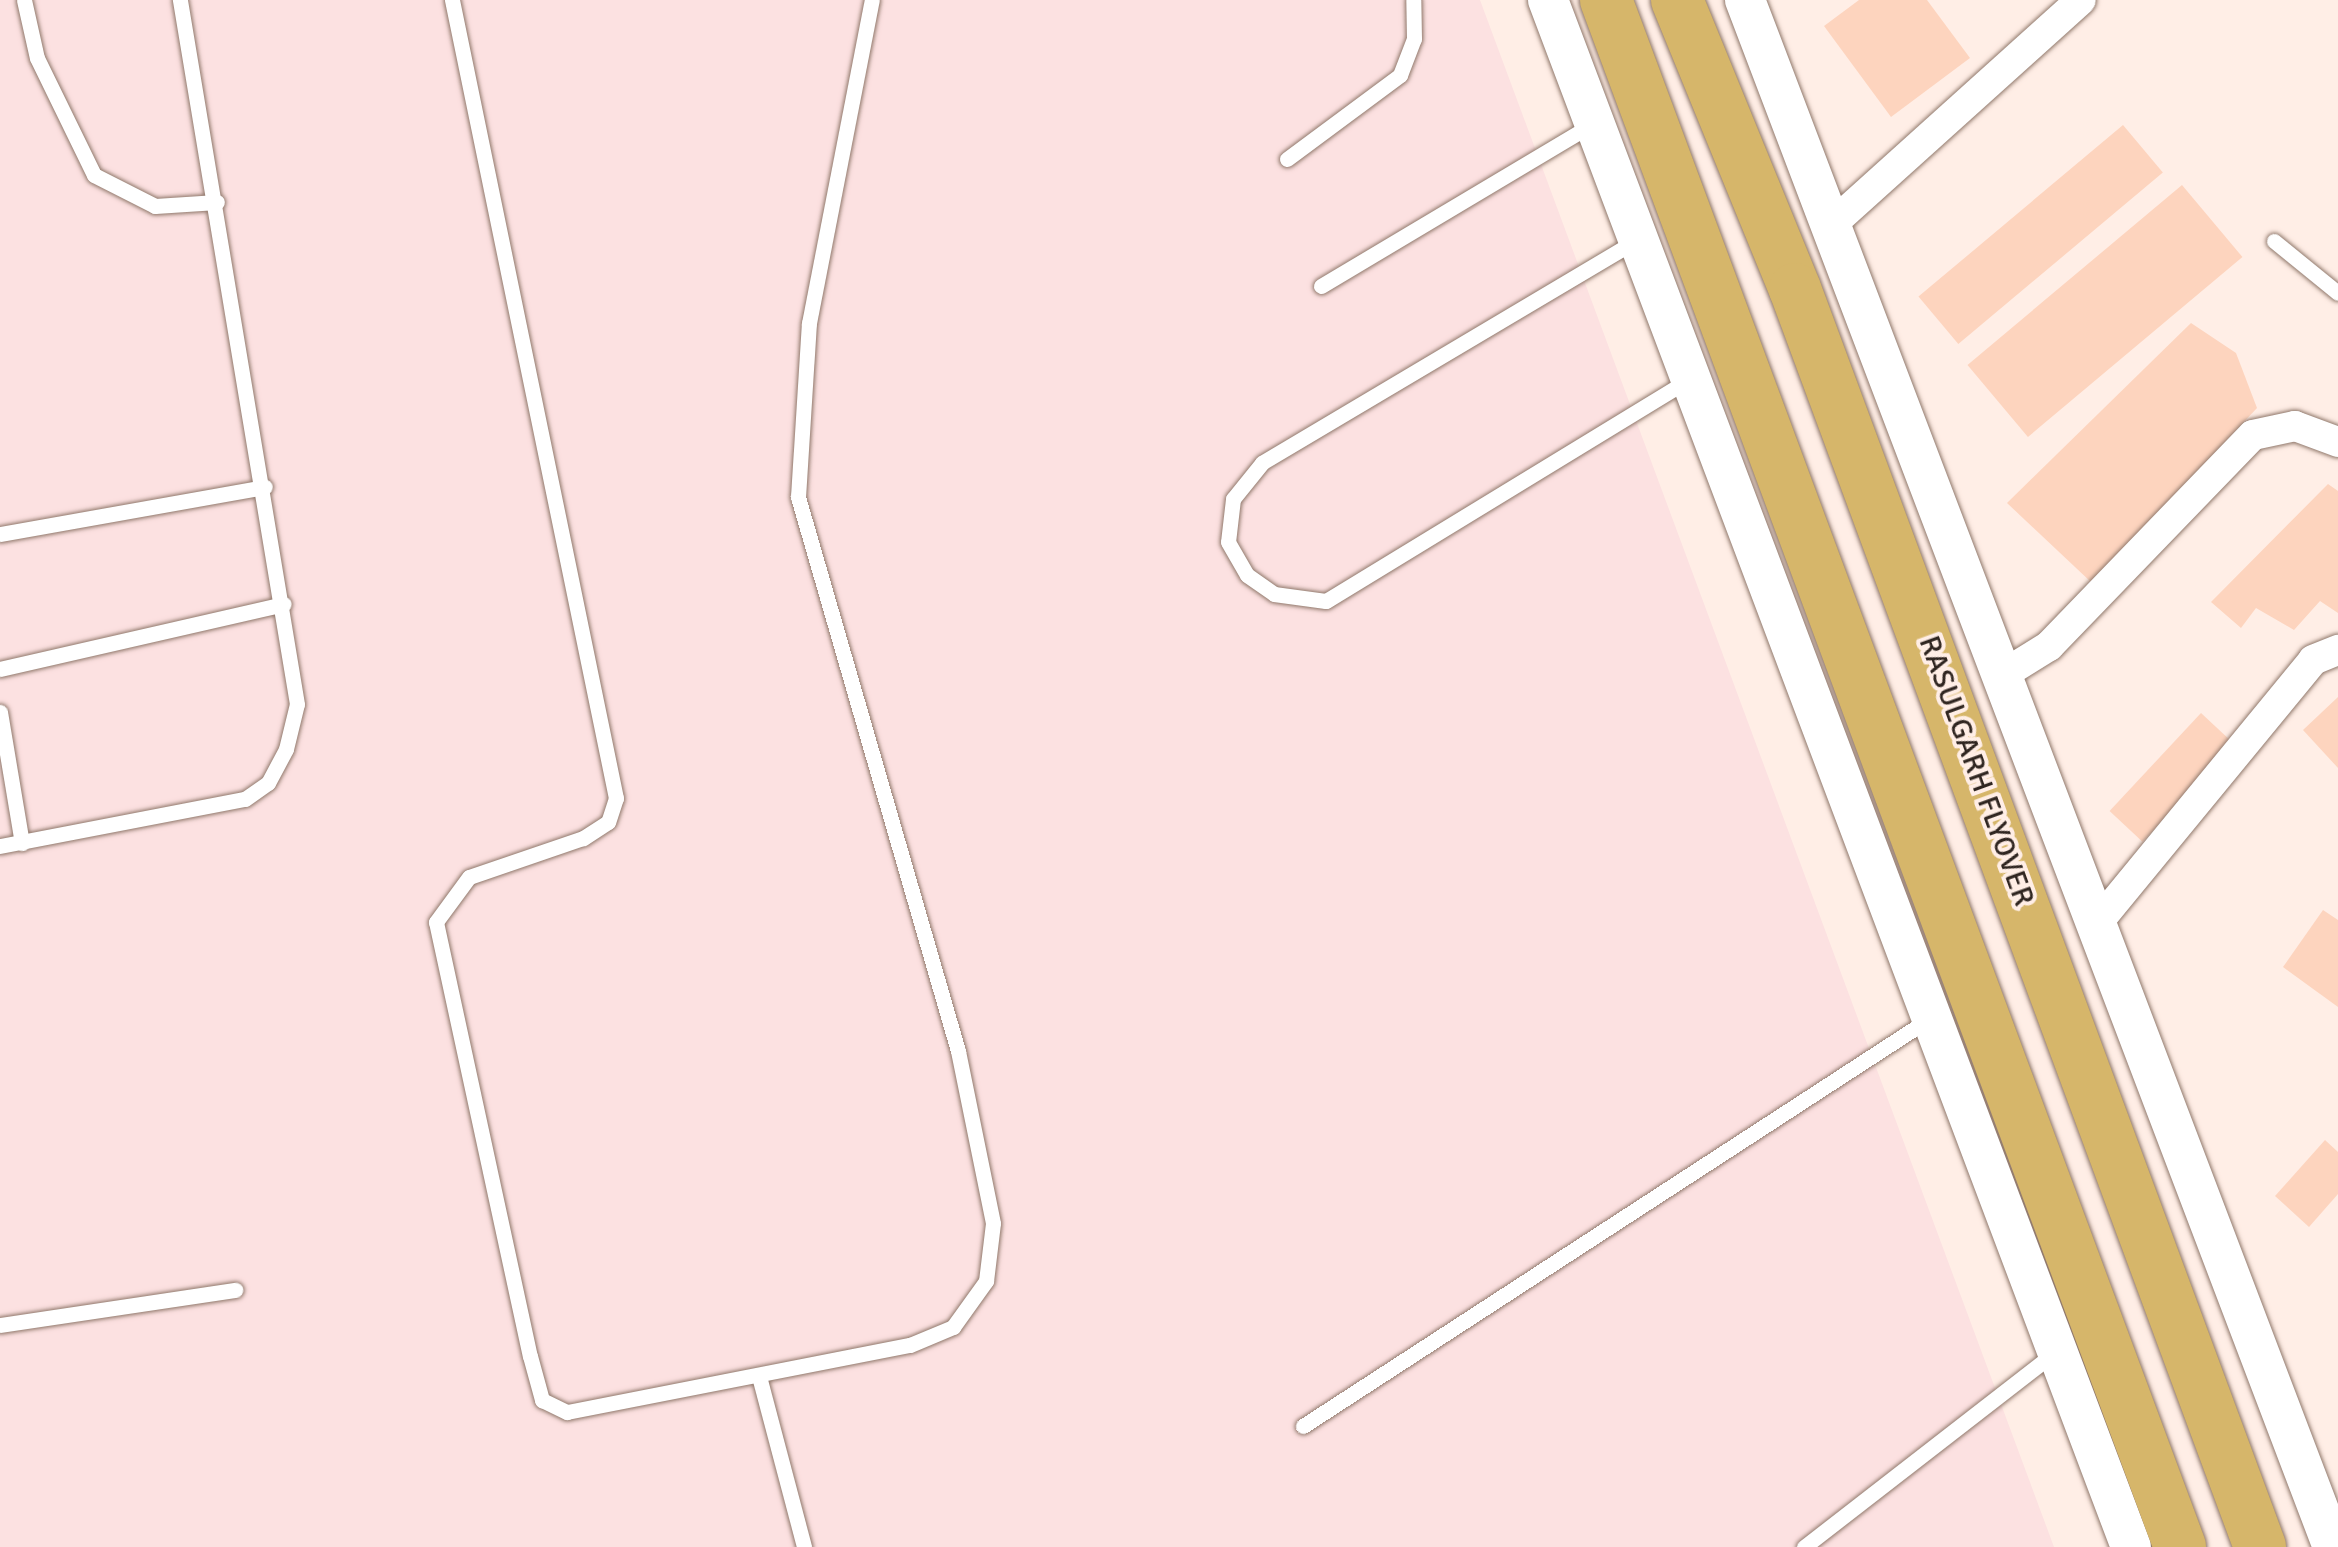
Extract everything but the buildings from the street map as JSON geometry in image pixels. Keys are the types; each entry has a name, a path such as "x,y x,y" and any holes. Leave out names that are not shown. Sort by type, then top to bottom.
{"highway":[{"path":"1606,0 2180,1547"},
{"name":"RASULGARH FLYOVER","path":"1677,0 1802,307 2260,1547"}],"street":[{"path":"1548,0 2131,1547"},
{"path":"1745,0 2094,927 2333,1547"},
{"path":"1831,225 2081,0"},
{"path":"1999,677 2048,646 2253,436 2295,426 2338,442"},
{"path":"2094,927 2313,660 2338,650"}],"lane":[{"path":"24,0 37,58 94,175 155,206 217,202"},
{"path":"0,846 245,799 268,783 297,704 265,487 180,0"},
{"path":"452,0 616,798 608,822 582,838 469,876 444,902 438,956 542,1400 566,1412 608,1409 760,1380 953,1326 986,1280 993,1222 958,1051 798,497 809,323 872,0"},
{"path":"1287,158 1400,75 1414,39 1413,0"},
{"path":"1322,286 1596,122"},
{"path":"1640,238 1262,463 1233,499 1228,542 1246,575 1274,594 1326,601 1692,377"},
{"path":"2274,241 2338,293"},
{"path":"0,534 265,487"},
{"path":"0,669 284,604"},
{"path":"0,712 22,843"},
{"path":"1303,1426 1932,1017"},
{"path":"0,1325 235,1290"},
{"path":"1804,1547 2058,1350"},
{"path":"760,1380 804,1547"}],"shaded area":[{"path":"0,0 1480,0 2054,1547 0,1547"}]}
